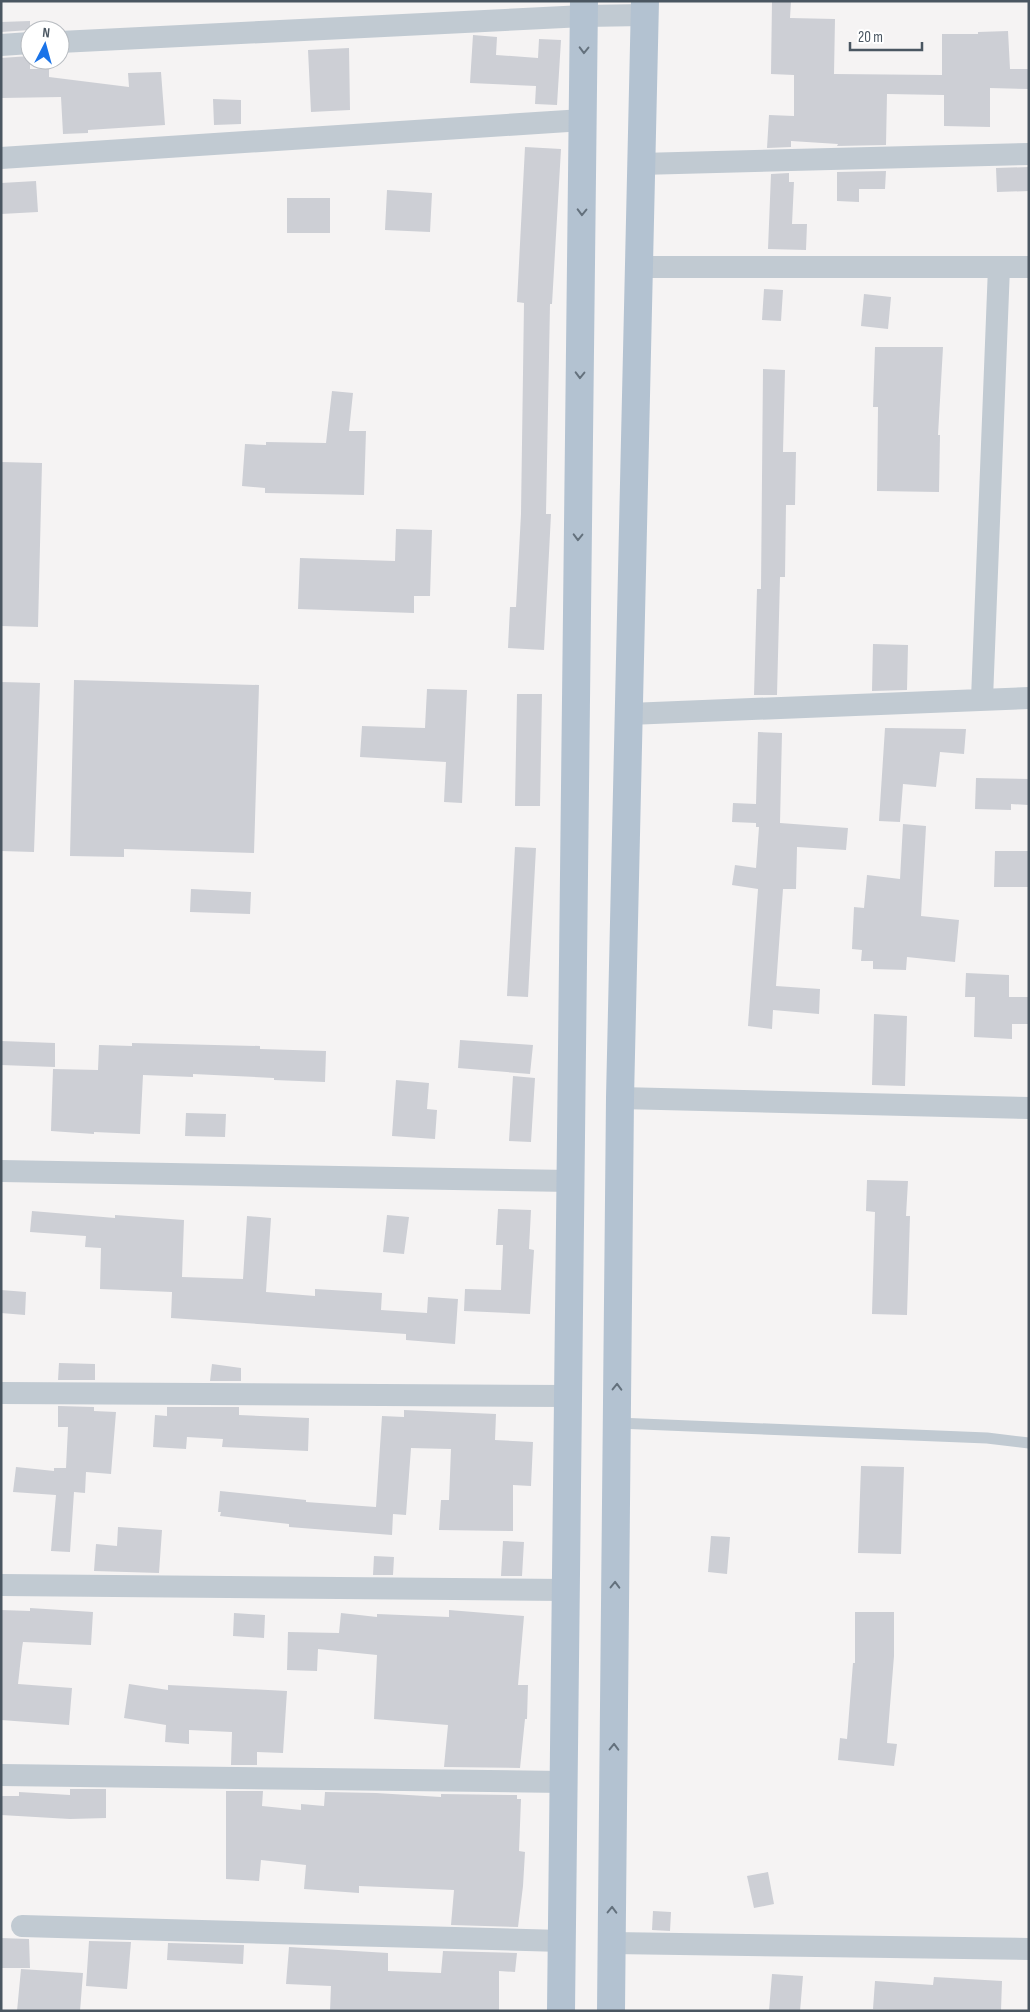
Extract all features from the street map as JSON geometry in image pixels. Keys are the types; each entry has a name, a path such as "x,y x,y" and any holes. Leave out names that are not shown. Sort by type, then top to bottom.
{"main road":[{"path":"611,2011 620,1098 644,8"},
{"path":"561,2011 584,9"}],"street":[{"path":"70,41 584,9 644,8"},
{"path":"1,45 20,44"},
{"path":"1,158 583,120"},
{"path":"640,164 1029,154"},
{"path":"638,267 1029,267"},
{"path":"982,699 999,267"},
{"path":"629,714 1029,698"},
{"path":"620,1098 1029,1108"},
{"path":"1,1171 570,1180"},
{"path":"1,1393 568,1396"},
{"path":"1,1585 566,1590"},
{"path":"1,1775 564,1782"},
{"path":"22,1926 562,1942"},
{"path":"612,1943 1029,1949"}],"lane":[{"path":"617,1423 978,1438 1029,1443"}],"building":[{"path":"772,1 791,1 790,18 835,19 834,74 942,75 942,34 978,34 978,32 1008,31 1010,69 1029,69 1029,89 990,88 990,127 944,126 944,95 887,94 886,145 837,146 838,144 791,141 791,147 767,148 769,115 794,116 794,75 771,74"},
{"path":"20,21 20,31 1,32 1,22"},
{"path":"473,35 497,37 496,55 538,58 539,39 561,40 557,105 535,104 536,86 470,83"},
{"path":"349,48 350,110 311,112 308,50"},
{"path":"20,57 20,70 49,70 49,77 129,87 128,73 161,72 165,125 88,130 88,133 63,134 61,97 1,98 1,58"},
{"path":"213,99 241,100 241,124 214,125"},
{"path":"525,147 561,149 552,304 550,304 546,514 551,514 544,650 508,648 510,607 516,607 521,514 524,303 517,302"},
{"path":"1029,167 1029,191 997,192 996,168"},
{"path":"886,171 885,189 859,189 859,202 837,201 837,172"},
{"path":"789,173 789,182 794,182 792,224 807,224 806,250 768,249 771,174"},
{"path":"36,181 38,212 1,214 1,183"},
{"path":"387,190 432,193 430,232 385,230"},
{"path":"287,198 330,198 330,233 287,233"},
{"path":"764,289 783,290 781,321 762,320"},
{"path":"864,294 891,297 888,329 861,326"},
{"path":"875,347 943,347 938,435 940,435 939,492 877,491 878,407 873,407"},
{"path":"763,369 785,370 783,452 796,452 795,505 786,505 785,577 780,577 777,695 754,695 757,589 761,589"},
{"path":"332,391 353,393 349,431 366,431 364,495 265,493 265,488 242,486 245,444 266,445 266,442 326,443"},
{"path":"1,462 42,463 38,627 1,626"},
{"path":"396,529 432,530 430,596 414,596 414,613 298,609 300,558 395,561"},
{"path":"873,644 908,645 907,690 872,691"},
{"path":"74,680 259,685 254,853 124,849 124,857 70,856"},
{"path":"1,682 40,683 34,852 1,851"},
{"path":"427,689 467,690 462,803 444,802 446,762 360,757 362,726 425,728"},
{"path":"517,694 542,694 540,806 515,806"},
{"path":"885,728 966,729 964,754 940,752 936,787 903,784 900,822 879,821"},
{"path":"758,732 782,733 780,823 848,828 846,850 797,847 796,889 783,889 776,986 820,989 819,1014 773,1010 772,1029 748,1026 758,889 732,885 735,865 756,868 759,827 756,827 756,823 732,822 733,803 756,804"},
{"path":"976,778 1029,779 1029,805 1011,804 1011,810 975,809"},
{"path":"903,824 926,826 921,916 959,920 955,962 907,957 906,970 873,969 873,961 861,961 862,950 852,949 854,907 864,908 867,875 900,879"},
{"path":"515,847 536,848 528,997 507,996"},
{"path":"995,851 1029,851 1029,887 994,887"},
{"path":"191,889 251,892 250,914 190,912"},
{"path":"966,973 1009,975 1009,997 1029,997 1029,1024 1012,1024 1012,1039 974,1037 975,997 965,997"},
{"path":"874,1014 907,1016 905,1086 872,1085"},
{"path":"460,1040 533,1045 530,1074 458,1068"},
{"path":"1,1041 55,1043 55,1067 1,1065"},
{"path":"132,1043 260,1046 260,1049 326,1051 325,1082 193,1074 193,1077 143,1075 140,1134 94,1132 94,1134 51,1131 53,1069 98,1070 99,1045 132,1046"},
{"path":"513,1076 535,1078 531,1142 509,1141"},
{"path":"396,1080 429,1083 427,1109 437,1110 435,1139 392,1136"},
{"path":"186,1113 226,1114 225,1137 185,1136"},
{"path":"867,1180 908,1181 906,1216 910,1216 907,1315 872,1314 875,1212 866,1211"},
{"path":"498,1209 531,1210 529,1249 534,1250 530,1314 464,1311 465,1289 501,1290 503,1245 496,1245"},
{"path":"32,1211 115,1218 115,1215 184,1220 182,1277 243,1279 247,1216 271,1218 266,1292 315,1296 315,1289 382,1293 381,1310 427,1313 428,1297 458,1299 455,1344 406,1340 406,1334 171,1318 172,1292 100,1289 101,1248 85,1247 86,1236 30,1232"},
{"path":"387,1215 409,1217 404,1254 383,1252"},
{"path":"1,1290 26,1292 25,1315 1,1313"},
{"path":"59,1363 95,1364 95,1380 58,1380"},
{"path":"212,1364 241,1368 241,1381 210,1381"},
{"path":"58,1406 94,1407 94,1411 116,1412 111,1474 86,1472 85,1493 74,1492 70,1552 51,1551 56,1495 13,1492 16,1467 54,1471 54,1468 66,1468 68,1427 58,1427"},
{"path":"167,1407 239,1407 239,1415 309,1418 308,1451 222,1447 223,1439 187,1437 186,1449 153,1447 155,1415 167,1416"},
{"path":"404,1410 496,1414 495,1440 533,1442 531,1486 513,1485 513,1531 439,1530 441,1500 449,1500 451,1449 411,1448 406,1515 393,1514 392,1535 289,1527 289,1524 220,1516 221,1512 218,1512 220,1491 306,1500 306,1502 376,1507 382,1416 404,1417"},
{"path":"861,1466 904,1467 901,1554 858,1553"},
{"path":"118,1527 162,1530 159,1573 94,1571 96,1544 117,1546"},
{"path":"711,1536 730,1537 727,1574 708,1572"},
{"path":"503,1541 524,1542 522,1576 501,1576"},
{"path":"374,1556 394,1557 393,1575 373,1575"},
{"path":"30,1608 93,1612 91,1645 23,1642 18,1684 72,1688 69,1725 1,1720 1,1610 30,1611"},
{"path":"449,1610 524,1616 518,1685 528,1685 527,1719 525,1719 520,1768 444,1767 448,1725 374,1719 377,1655 318,1649 317,1671 287,1670 288,1632 339,1633 341,1613 377,1617 377,1614 449,1617"},
{"path":"855,1612 894,1612 894,1656 887,1743 897,1744 894,1766 838,1760 840,1738 847,1739 853,1663 855,1663"},
{"path":"234,1613 265,1615 264,1638 233,1636"},
{"path":"129,1684 168,1690 168,1685 287,1691 283,1753 257,1752 257,1765 231,1765 232,1732 189,1730 189,1744 165,1742 166,1725 124,1718"},
{"path":"70,1789 106,1789 106,1818 70,1819 1,1815 1,1796 19,1796 19,1792 70,1795"},
{"path":"226,1791 263,1791 262,1806 301,1810 301,1804 324,1806 325,1792 441,1797 441,1794 517,1795 517,1799 521,1799 519,1851 525,1852 518,1927 451,1925 454,1890 359,1886 359,1893 304,1889 306,1865 261,1860 259,1881 226,1879"},
{"path":"768,1872 774,1904 754,1908 747,1876"},
{"path":"653,1911 671,1912 670,1931 652,1930"},
{"path":"1,1938 29,1939 30,1968 1,1968"},
{"path":"89,1941 131,1942 127,1989 86,1986"},
{"path":"168,1943 244,1945 243,1964 167,1960"},
{"path":"289,1947 388,1953 388,1971 441,1973 443,1951 517,1953 515,1972 499,1971 499,2011 330,2011 331,1986 286,1984"},
{"path":"21,1969 83,1973 80,2011 17,2011"},
{"path":"772,1974 803,1976 800,2011 769,2011"},
{"path":"934,1977 1002,1981 1001,2011 873,2009 875,1981 933,1985"}]}
